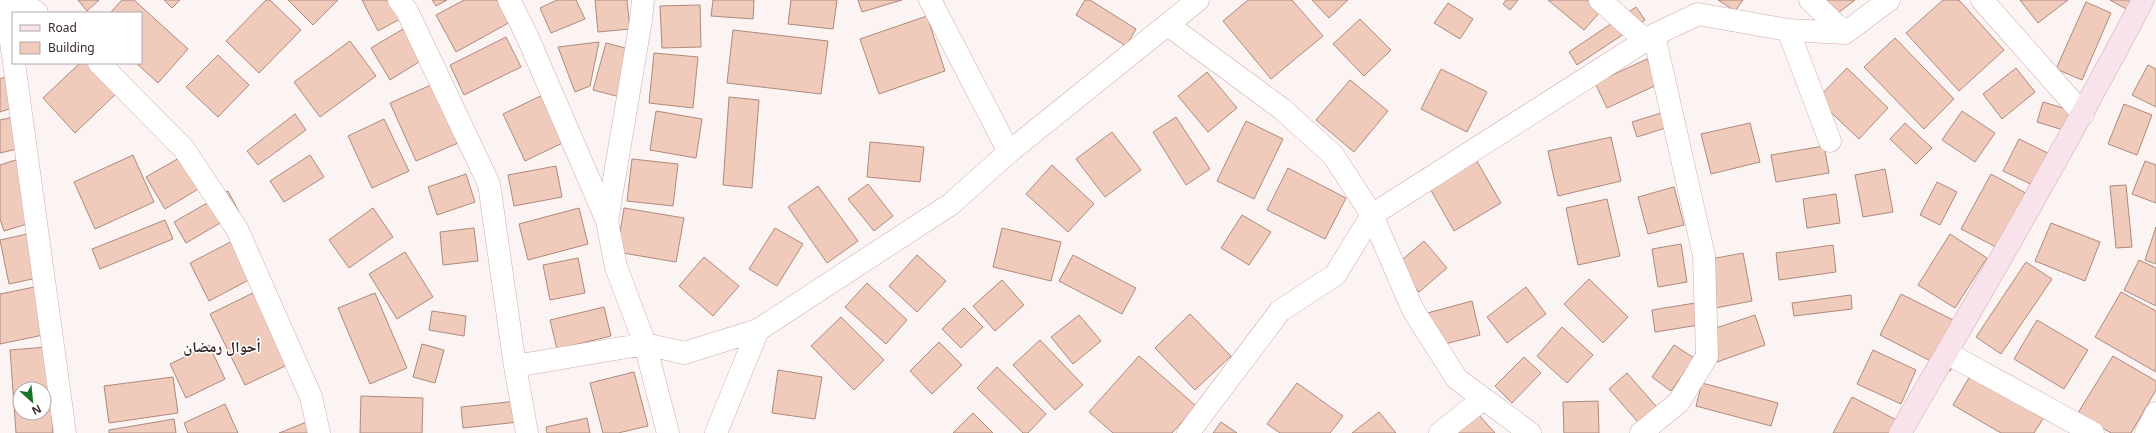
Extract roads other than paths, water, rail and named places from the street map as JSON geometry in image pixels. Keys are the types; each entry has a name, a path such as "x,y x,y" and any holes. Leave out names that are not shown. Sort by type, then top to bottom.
{"street":[{"path":"5,0 12,49"},
{"path":"21,0 37,12"},
{"path":"399,0 407,11 489,184 515,366 527,433"},
{"path":"509,0 528,38 607,221 616,267 645,344 668,433"},
{"path":"607,221 641,20 643,0"},
{"path":"930,0 1009,152"},
{"path":"515,366 645,344 684,352 758,330 951,204 1009,152 1198,0"},
{"path":"1600,0 1650,38 1704,256 1708,356 1680,402 1641,433"},
{"path":"1810,0 1845,34"},
{"path":"1188,433 1280,311 1335,275 1372,215 1650,38 1698,14 1788,30 1845,34 1889,0"},
{"path":"1982,0 2083,114"},
{"path":"1900,433 2083,114 2142,0"},
{"path":"1168,25 1282,109 1333,155 1372,215 1413,310 1457,379 1530,433"},
{"path":"1788,30 1830,141"},
{"path":"14,64 65,433"},
{"path":"100,64 184,149 237,229 311,397 319,433"},
{"path":"716,433 758,330"},
{"path":"1947,353 2092,433"},
{"path":"1440,433 1483,399"},
{"path":"2146,433 2156,413"}],"district":[{"name":"أحوال رمضان","path":"222,346"}]}
